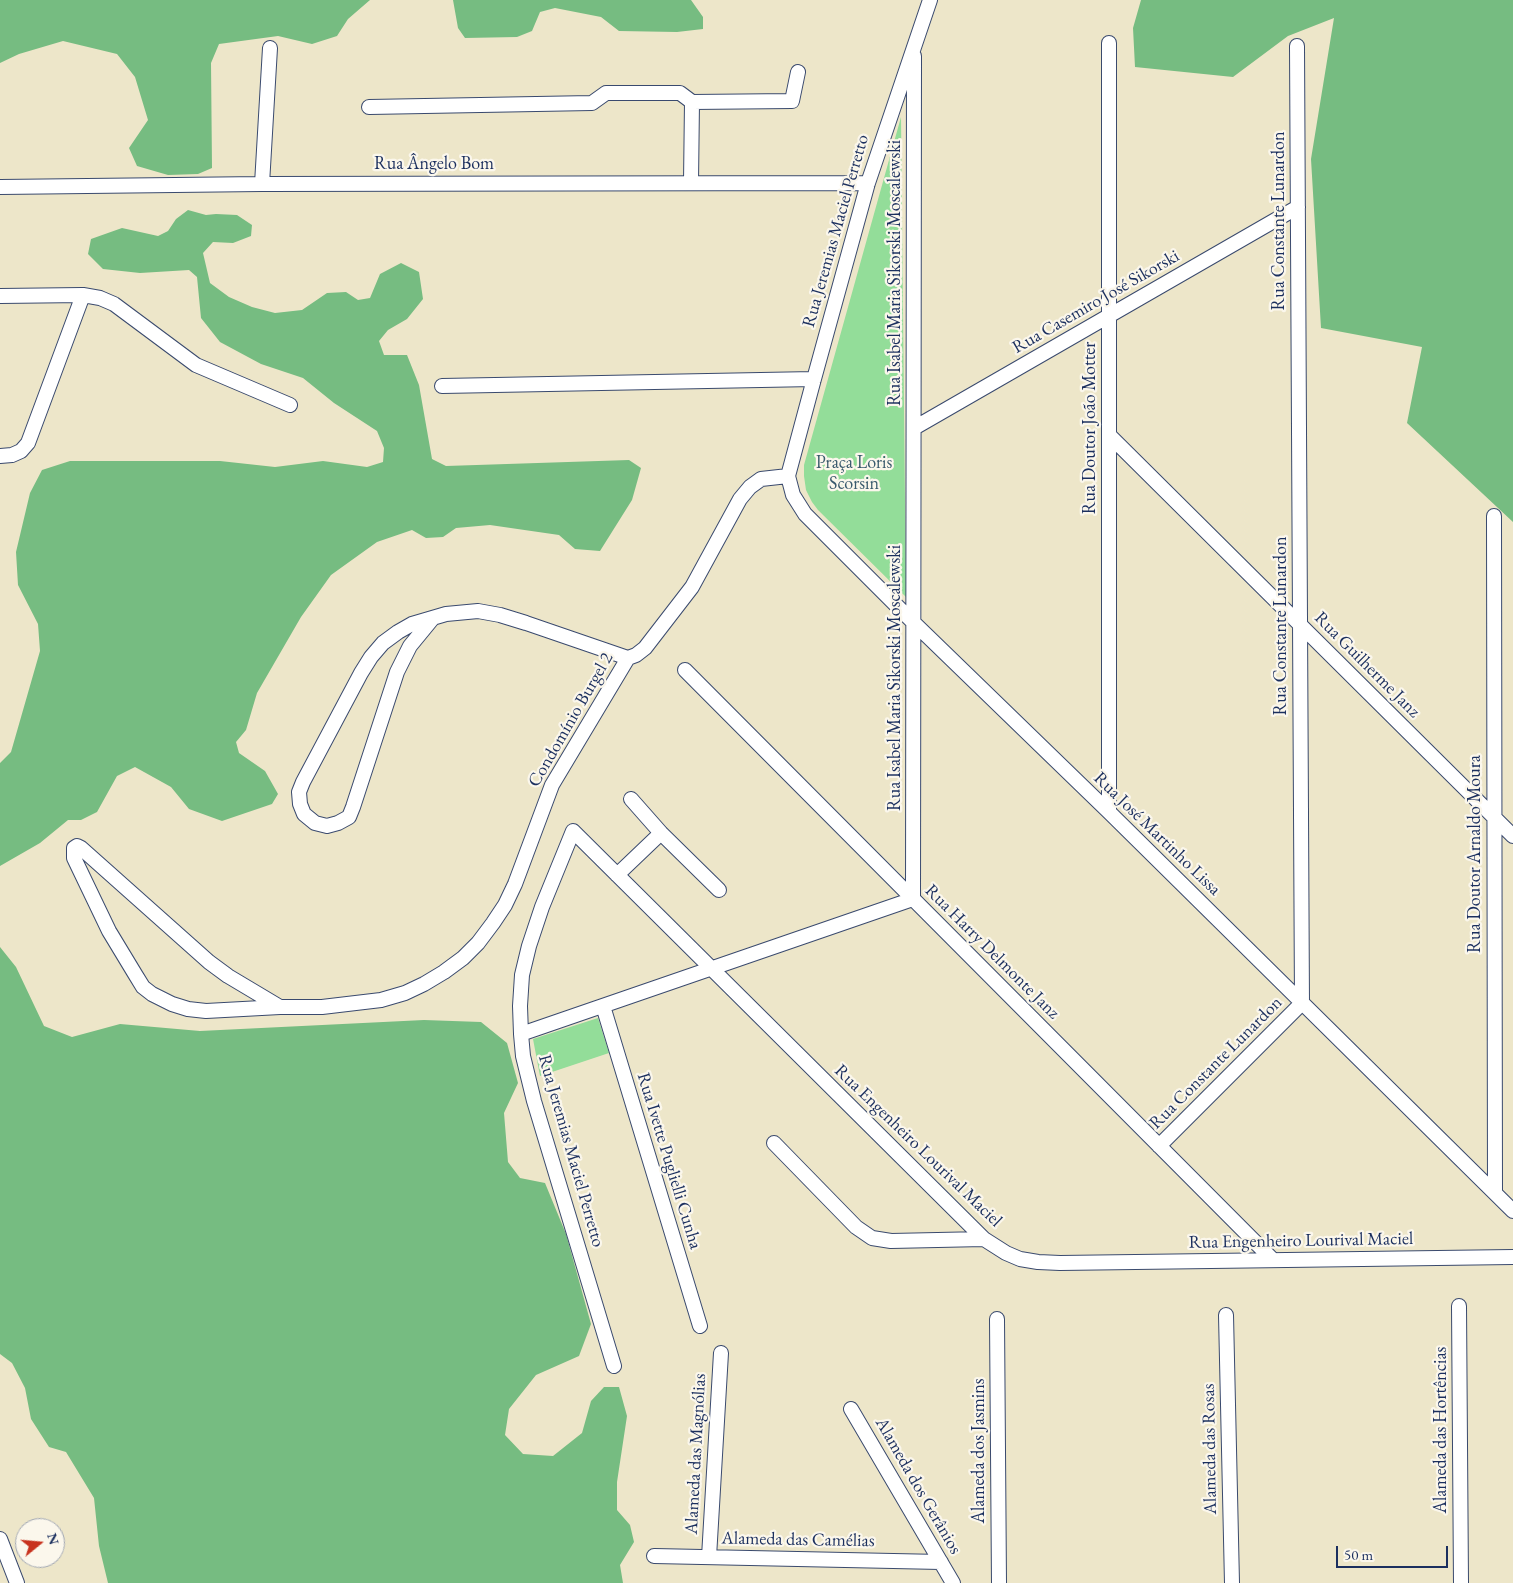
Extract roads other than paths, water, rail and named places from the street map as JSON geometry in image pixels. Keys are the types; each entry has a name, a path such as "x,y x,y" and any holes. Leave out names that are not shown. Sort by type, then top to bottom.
{"street":[{"name":"Rua Jeremias Maciel Perretto","path":"788,476 868,183 914,42 930,0"},
{"name":"Rua Isabel Maria Sikorski Moscalewski","path":"913,899 914,42"},
{"name":"Rua Doutor João Motter","path":"1109,43 1109,812"},
{"name":"Rua Constante Lunardon","path":"1159,1146 1302,1003 1297,46"},
{"path":"262,184 270,48"},
{"path":"370,107 592,102 606,93 680,93 692,102 792,101 798,72"},
{"path":"691,182 692,102"},
{"name":"Rua Ângelo Bom","path":"0,187 691,182 868,183"},
{"name":"Rua Casemiro José Sikorski","path":"914,428 1298,207"},
{"path":"0,296 83,295 100,298 114,304 196,365 290,405"},
{"path":"0,456 12,455 21,451 28,443 83,295"},
{"path":"442,386 814,379"},
{"name":"Rua Guilherme Janz","path":"1109,435 1513,836"},
{"name":"Rua José Martinho Lissa","path":"788,476 793,495 806,514 914,623 1109,812 1513,1211"},
{"name":"Condomínio Burgel 2","path":"280,1007 228,976 82,848 77,846 74,848 74,858 110,931 143,987 172,1004 188,1009 206,1011 322,1007 381,1000 404,993 444,972 478,943 505,905 515,884 552,785 628,658 645,648 692,587 740,499 750,487 761,479 788,476"},
{"name":"Rua Doutor Arnaldo Moura","path":"1494,516 1495,1193"},
{"path":"433,618 410,646 397,672 354,807 348,816 338,823 327,826 315,823 304,814 300,804 299,792 371,657 383,643 412,624 446,614 478,611 500,615 628,658"},
{"name":"Rua Harry Delmonte Janz","path":"685,670 1273,1260"},
{"path":"631,799 661,833 719,890"},
{"name":"Rua Jeremias Maciel Perretto","path":"573,831 542,907 529,946 522,975 521,1034 523,1056 534,1101 614,1366"},
{"name":"Rua Engenheiro Lourival Maciel","path":"573,831 984,1239 1006,1254 1038,1262 1513,1257"},
{"path":"617,875 661,833"},
{"path":"521,1034 913,899"},
{"name":"Rua Ivette Puglielli Cunha","path":"603,1006 700,1326"},
{"path":"774,1143 856,1226 872,1238 891,1242 984,1239"},
{"name":"Alameda das Hortências","path":"1459,1306 1461,1583"},
{"name":"Alameda das Rosas","path":"1226,1315 1232,1583"},
{"name":"Alameda dos Jasmins","path":"997,1319 999,1583"},
{"name":"Alameda das Magnólias","path":"708,1557 720,1353"},
{"name":"Alameda dos Gerânios","path":"851,1409 953,1583"},
{"path":"0,1539 17,1583"},
{"name":"Alameda das Camélias","path":"654,1556 941,1562"}],"park label":[{"name":"Praça Loris Scorsin","path":"854,473"}]}
